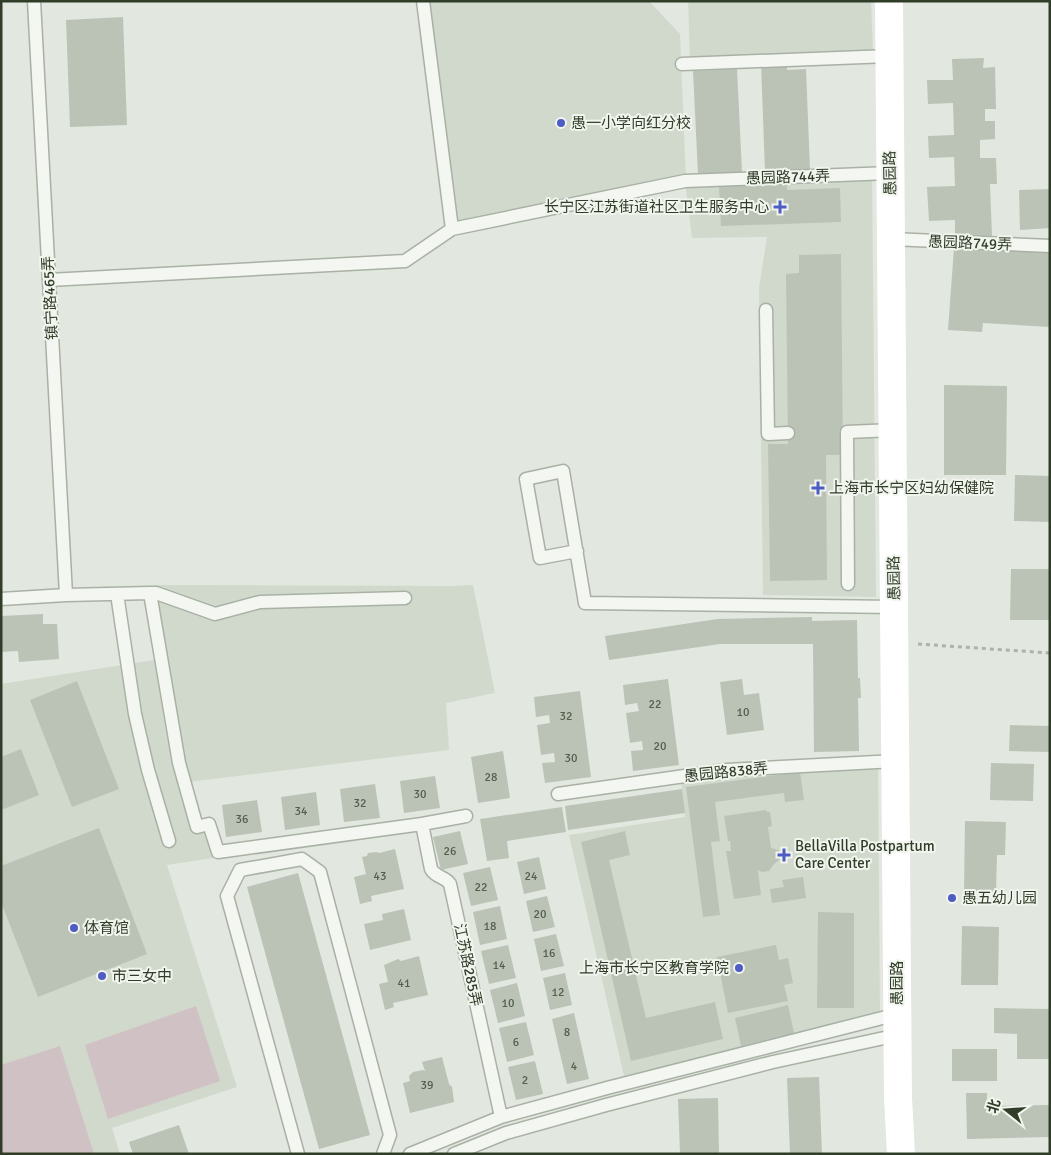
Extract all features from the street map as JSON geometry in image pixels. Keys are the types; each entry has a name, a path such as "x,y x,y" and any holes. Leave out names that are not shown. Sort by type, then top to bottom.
{"main road":[{"name":"愚园路","path":"889,1 898,1098 901,1154"}],"lane":[{"name":"镇宁路465弄","path":"34,1 66,595"},
{"path":"49,280 405,261 452,229 422,1"},
{"path":"682,64 888,56"},
{"name":"愚园路744弄","path":"452,229 685,181 890,173"},
{"name":"愚园路749弄","path":"891,239 1050,246"},
{"path":"766,310 768,434 788,433"},
{"path":"848,584 845,432 892,430"},
{"path":"577,551 540,558 526,479 563,471 577,551 584,603 894,607"},
{"path":"150,593 179,763 197,827 209,824 218,852 422,824 466,816"},
{"path":"1,599 156,593 215,614 260,602 405,598"},
{"path":"117,594 135,714 148,770 169,841"},
{"name":"愚园路838弄","path":"558,794 727,770 895,761"},
{"name":"江苏路285弄","path":"422,824 433,874 447,880 450,884 501,1117"},
{"path":"298,1154 227,896 240,870 302,859 320,872 390,1135 383,1154"},
{"path":"410,1154 501,1117 607,1088 898,1025"},
{"path":"454,1154 506,1133 773,1062 898,1025"}],"path":[{"path":"894,643 1050,653"}],"shaded area":[{"path":"436,1 649,1 680,34 686,181 872,174 876,597 763,595 759,288 767,237 692,238 685,181 452,229 423,3"},
{"path":"688,1 871,1 873,52 690,58"},
{"path":"155,585 473,585 495,693 446,703 449,750 189,782"},
{"name":"市三女中","path":"154,660 171,761 192,833 203,830 213,858 167,865 237,1087 112,1128 120,1154 1,1154 1,684"},
{"name":"上海市长宁区教育学院","path":"878,767 880,1015 624,1076 569,835 685,817 681,781 730,774"},
{"path":"196,1006 220,1081 108,1119 85,1045"},
{"path":"60,1046 94,1154 1,1154 1,1065"}],"building":[{"path":"123,17 127,125 70,127 66,20"},
{"path":"984,58 983,68 995,67 996,109 985,109 985,121 995,121 995,139 980,140 980,158 996,158 997,184 990,184 992,236 955,237 955,220 929,221 927,187 955,186 954,157 929,158 928,136 954,135 953,103 928,104 927,80 953,80 952,59"},
{"path":"787,62 787,70 806,69 810,170 765,171 761,63"},
{"path":"737,69 742,172 698,174 693,71"},
{"path":"787,183 787,190 840,188 841,222 721,226 719,186"},
{"path":"1050,189 1050,228 1020,230 1019,190"},
{"path":"954,248 1050,253 1050,327 983,323 982,332 948,330"},
{"path":"841,254 843,455 826,455 827,580 770,581 768,444 788,444 786,274 799,273 799,255"},
{"path":"944,385 1007,386 1006,475 944,475"},
{"path":"1015,475 1050,476 1050,522 1014,521"},
{"path":"1011,569 1050,569 1050,620 1010,620"},
{"path":"43,614 43,624 57,624 59,659 19,662 18,651 1,652 1,616"},
{"path":"812,617 812,621 857,620 858,678 860,678 861,698 858,698 859,751 814,752 813,644 720,644 609,660 605,636 717,619"},
{"path":"668,679 679,765 633,771 631,751 643,750 642,741 630,743 626,713 639,711 637,703 625,705 623,685"},
{"path":"742,679 744,695 759,693 764,730 727,735 720,682"},
{"path":"77,681 119,789 72,807 30,700"},
{"path":"580,691 591,777 545,783 542,763 555,762 554,753 541,755 537,725 550,723 549,715 536,717 534,697"},
{"path":"1010,725 1050,726 1050,752 1009,751"},
{"path":"21,749 39,795 1,810 1,757"},
{"path":"503,751 510,798 478,803 471,757"},
{"path":"991,763 1034,764 1033,801 990,800"},
{"path":"800,772 804,800 785,802 784,793 715,802 720,841 711,842 720,915 703,917 686,787"},
{"path":"435,776 440,808 404,813 400,781"},
{"path":"375,784 380,818 344,822 340,789"},
{"path":"682,789 685,813 568,830 565,806"},
{"path":"316,792 320,825 285,830 281,797"},
{"path":"257,800 262,832 226,837 222,805"},
{"path":"562,807 566,832 507,841 509,858 487,861 480,819"},
{"path":"766,810 770,812 772,826 768,827 771,848 778,850 780,854 779,860 769,871 762,872 758,870 761,895 734,899 726,851 731,851 730,841 728,841 724,816"},
{"path":"965,821 1006,822 1005,855 997,855 996,891 964,891"},
{"name":"体育馆","path":"99,828 147,954 38,997 1,902 1,866"},
{"path":"460,831 468,864 441,870 433,837"},
{"path":"625,831 630,855 609,860 646,1018 715,1002 723,1039 631,1061 581,842"},
{"path":"395,849 404,889 371,896 372,901 360,904 354,877 366,874 362,857 367,856 368,853 379,853"},
{"path":"539,857 546,889 524,894 517,862"},
{"path":"490,867 498,900 471,906 463,873"},
{"path":"298,873 370,1135 319,1149 247,887"},
{"path":"803,877 806,898 772,903 770,889 784,887 782,880"},
{"path":"547,896 555,927 533,932 526,901"},
{"path":"500,906 507,939 480,945 473,912"},
{"path":"404,909 411,940 370,950 364,924 383,920 382,914"},
{"path":"818,912 854,913 854,1008 817,1008"},
{"path":"962,926 999,927 998,985 961,985"},
{"path":"556,934 564,966 541,971 534,939"},
{"path":"508,945 516,978 489,984 481,951"},
{"path":"776,945 779,960 788,958 793,983 784,985 788,1001 728,1013 717,957"},
{"path":"419,956 428,995 393,1003 394,1007 385,1010 379,984 388,982 384,965 398,959 401,961"},
{"path":"565,973 572,1005 550,1010 543,978"},
{"path":"517,983 525,1016 498,1023 490,990"},
{"path":"788,1005 794,1033 741,1046 735,1018"},
{"path":"994,1008 1050,1009 1050,1059 1017,1059 1017,1034 994,1033"},
{"path":"574,1013 589,1079 567,1084 552,1019"},
{"path":"526,1022 534,1055 507,1062 499,1028"},
{"path":"952,1049 997,1049 997,1081 952,1081"},
{"path":"442,1057 449,1084 452,1087 454,1102 410,1113 403,1083 410,1081 409,1076 413,1072 425,1071 422,1062"},
{"path":"535,1061 543,1094 516,1100 508,1067"},
{"path":"819,1077 822,1154 790,1154 787,1078"},
{"path":"966,1093 987,1093 987,1106 1050,1105 1050,1137 967,1139"},
{"path":"718,1098 719,1154 680,1154 678,1099"},
{"path":"179,1125 189,1154 133,1154 129,1142"}],"place":[{"name":"愚一小学向红分校","path":"561,123"},
{"name":"长宁区江苏街道社区卫生服务中心","path":"780,207"},
{"name":"上海市长宁区妇幼保健院","path":"818,488"},
{"name":"BellaVilla Postpartum Care Center","path":"784,855"},
{"name":"愚五幼儿园","path":"952,898"},
{"name":"体育馆","path":"74,928"},
{"name":"上海市长宁区教育学院","path":"739,968"},
{"name":"市三女中","path":"102,976"}]}
